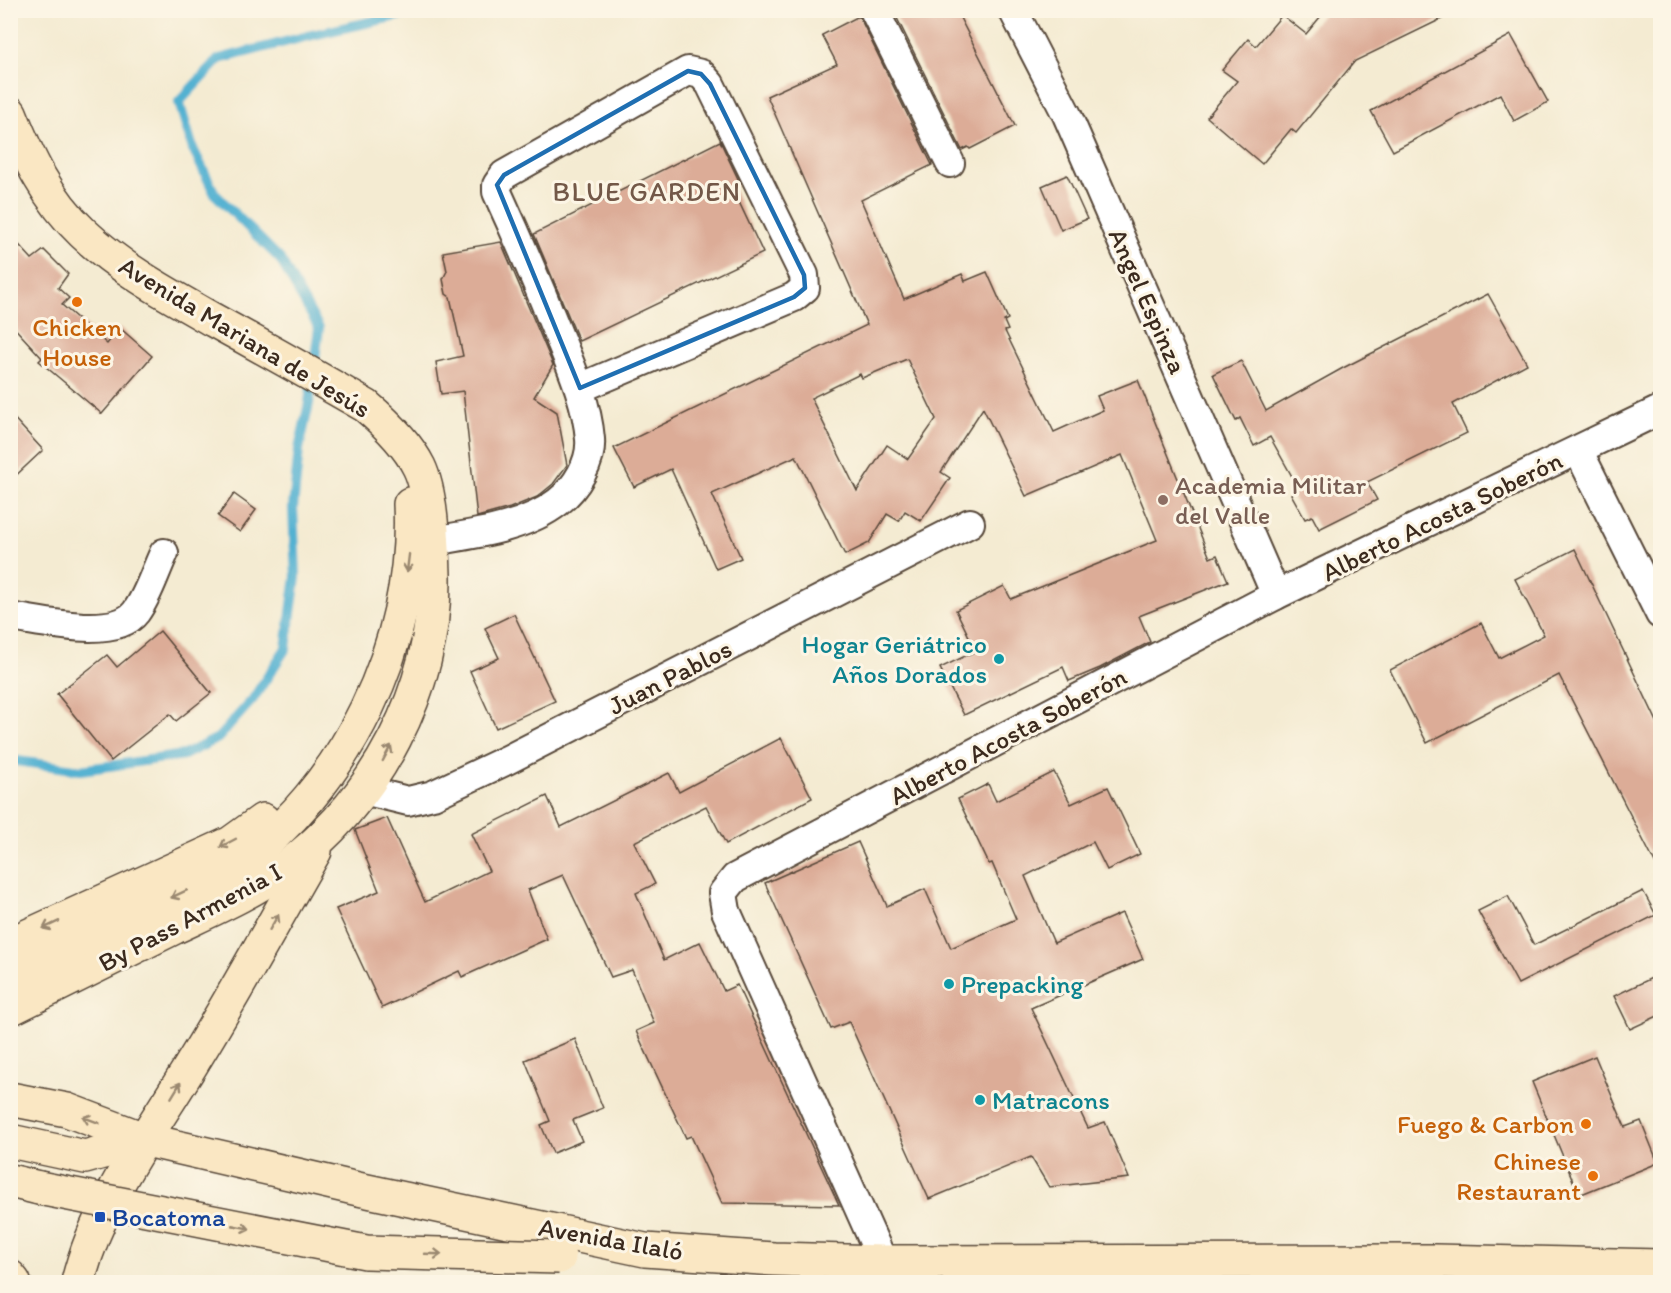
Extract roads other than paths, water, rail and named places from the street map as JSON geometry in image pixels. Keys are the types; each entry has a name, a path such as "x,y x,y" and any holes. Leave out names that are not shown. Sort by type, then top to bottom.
{"main road":[{"name":"Avenida Mariana de Jesús","path":"10,113 30,164 82,232 109,255 156,287 366,406 388,424 402,442"},
{"name":"By Pass Armenia I","path":"10,973 237,882 285,868 324,835 363,790 402,725 418,682 429,638 434,592 433,541 420,468 402,442"},
{"name":"By Pass Armenia I","path":"10,1009 237,882 265,846 294,816 344,750 380,676 404,596 411,530 402,442"},
{"path":"10,944 231,843 259,824 291,794 322,755 350,706 371,644 404,596"},
{"path":"78,1282 85,1254 100,1217 216,1026 324,835"},
{"name":"Avenida Ilaló","path":"10,1099 67,1110 146,1140 358,1189 645,1250 774,1259 1142,1271 1435,1261 1660,1266"},
{"name":"Avenida Ilaló","path":"10,1141 85,1157 146,1140"},
{"path":"10,1181 366,1252 559,1257 645,1250"},
{"path":"10,1276 14,1282"}],"street":[{"path":"874,10 950,162"},
{"name":"Angel Espinza","path":"1013,10 1067,115 1276,596"},
{"path":"433,541 476,533 544,512 560,501 582,476 591,441 580,388 535,276 497,192 497,185 504,175 688,71 701,74 710,84 804,275 805,288 794,297 580,388"},
{"name":"Alberto Acosta Soberón","path":"882,1262 726,911 723,893 735,878 1276,596 1660,410"},
{"path":"1578,450 1660,614"},
{"name":"Juan Pablos","path":"363,790 408,801 433,795 507,760 970,523"},
{"path":"10,617 88,626 110,627 123,623 136,612 164,553"}],"waterway":[{"path":"10,760 81,770 184,755 218,738 253,699 286,648 296,577 293,508 299,449 309,403 319,328 280,259 215,194 193,149 179,102 219,59 423,10"}],"place":[{"name":"Chicken House","path":"77,302"},
{"name":"Academia Militar del Valle","path":"1163,500"},
{"name":"Hogar Geriátrico Años Dorados","path":"999,659"},
{"name":"Prepacking","path":"949,984"},
{"name":"Matracons","path":"980,1100"},
{"name":"Fuego & Carbon","path":"1586,1124"},
{"name":"Chinese Restaurant","path":"1593,1176"},
{"name":"Bocatoma","path":"100,1217"}],"district":[{"name":"BLUE GARDEN","path":"647,192"}]}
